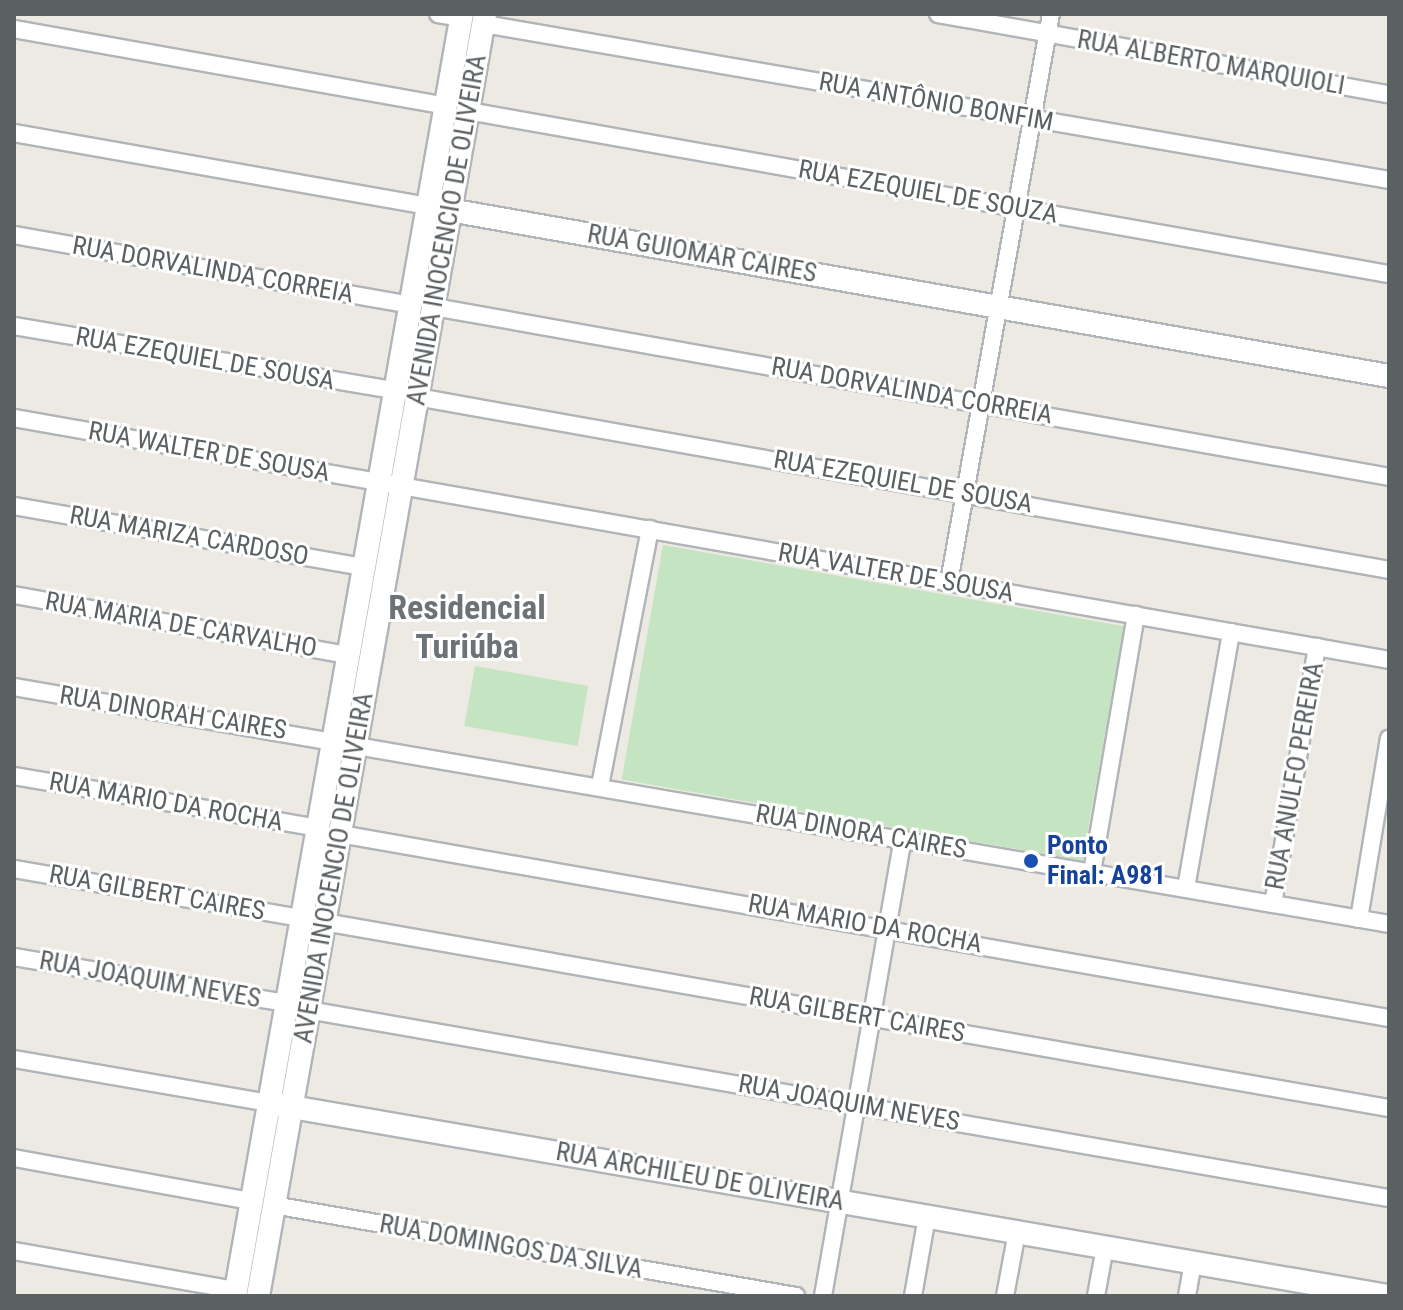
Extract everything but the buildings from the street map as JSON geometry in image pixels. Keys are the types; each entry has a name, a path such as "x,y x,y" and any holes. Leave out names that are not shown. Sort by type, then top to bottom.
{"street":[{"path":"438,14 461,16"},
{"name":"RUA ALBERTO MARQUIOLI","path":"938,14 1389,94"},
{"path":"949,582 1051,14"},
{"name":"AVENIDA INOCENCIO DE OLIVEIRA","path":"262,1203 292,1107 300,918 380,481 407,394 423,306 452,210 461,16"},
{"name":"AVENIDA INOCENCIO DE OLIVEIRA","path":"423,306 429,206 485,19"},
{"name":"RUA ANTÔNIO BONFIM","path":"485,19 1032,119 1389,180"},
{"path":"14,29 457,108"},
{"name":"RUA EZEQUIEL DE SOUZA","path":"457,108 1389,274"},
{"name":"RUA GUIOMAR CAIRES","path":"14,133 1389,376"},
{"name":"RUA DORVALINDA CORREIA","path":"14,235 1389,477"},
{"name":"RUA EZEQUIEL DE SOUSA","path":"14,326 965,492 1389,570"},
{"name":"AVENIDA INOCENCIO DE OLIVEIRA","path":"253,1294 269,1103 324,922 404,485 407,394"},
{"name":"RUA WALTER DE SOUSA","path":"14,418 404,485"},
{"name":"RUA VALTER DE SOUSA","path":"404,485 1389,660"},
{"name":"RUA MARIZA CARDOSO","path":"14,506 364,567"},
{"path":"600,786 650,529"},
{"name":"RUA MARIA DE CARVALHO","path":"14,595 348,655"},
{"path":"1092,872 1136,615"},
{"path":"1186,888 1231,632"},
{"name":"RUA ANULFO PEREIRA","path":"1273,904 1317,647"},
{"name":"RUA DINORAH CAIRES","path":"14,687 333,739"},
{"path":"1359,919 1389,738"},
{"name":"RUA DINORA CAIRES","path":"333,739 1389,924"},
{"name":"RUA MARIO DA ROCHA","path":"14,776 317,828"},
{"name":"RUA MARIO DA ROCHA","path":"340,834 1389,1018"},
{"path":"823,1296 903,839"},
{"name":"RUA GILBERT CAIRES","path":"14,869 300,918"},
{"name":"RUA GILBERT CAIRES","path":"324,922 1389,1108"},
{"name":"RUA JOAQUIM NEVES","path":"14,957 1389,1198"},
{"name":"RUA ARCHILEU DE OLIVEIRA","path":"14,1059 1105,1247 1193,1263 1282,1287 1387,1296"},
{"name":"RUA DOMINGOS DA SILVA","path":"14,1158 796,1296"},
{"path":"913,1296 927,1217"},
{"path":"1005,1296 1017,1232"},
{"path":"1096,1296 1105,1247"},
{"path":"14,1251 253,1294"},
{"path":"1187,1296 1193,1263"}],"green space":[{"path":"663,545 1124,626 1083,861 622,779"},
{"path":"475,666 588,686 578,746 464,726"}],"place":[{"name":"Ponto Final: A981","path":"1031,861"}],"district":[{"name":"Residencial Turiúba","path":"467,626"}]}
